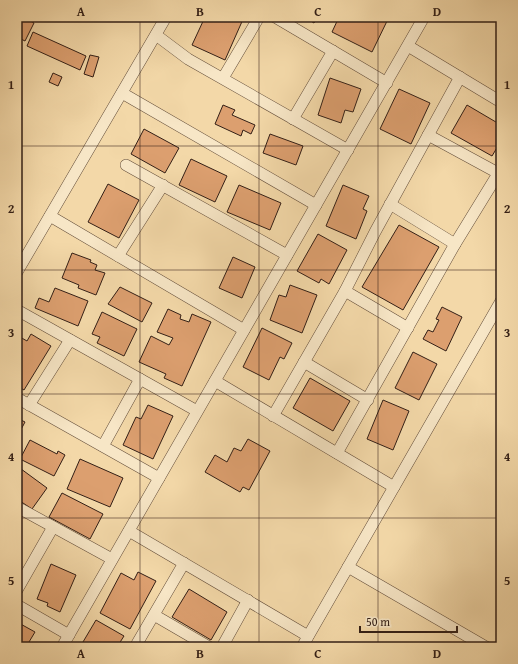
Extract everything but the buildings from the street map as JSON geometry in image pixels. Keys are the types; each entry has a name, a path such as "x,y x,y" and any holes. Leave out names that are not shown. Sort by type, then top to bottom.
{"street":[{"path":"17,272 166,17"},
{"path":"223,78 259,17"},
{"path":"275,17 387,82"},
{"path":"62,647 424,17"},
{"path":"156,35 188,59 348,150"},
{"path":"408,46 501,102"},
{"path":"293,119 333,51"},
{"path":"273,416 345,291 390,204 460,77"},
{"path":"122,93 316,205"},
{"path":"337,453 455,244 500,171 428,135"},
{"path":"126,164 287,255"},
{"path":"118,256 163,185"},
{"path":"390,204 455,244"},
{"path":"50,216 244,330"},
{"path":"345,291 408,328"},
{"path":"302,647 501,301"},
{"path":"17,310 197,411"},
{"path":"29,405 70,340"},
{"path":"304,362 368,400"},
{"path":"103,446 140,379"},
{"path":"215,381 394,487"},
{"path":"17,398 159,478"},
{"path":"17,508 112,559"},
{"path":"17,590 53,527"},
{"path":"129,531 308,636"},
{"path":"135,647 184,563"},
{"path":"348,567 486,647"},
{"path":"222,647 248,600"},
{"path":"17,605 69,635"},
{"path":"154,615 209,647"}]}
